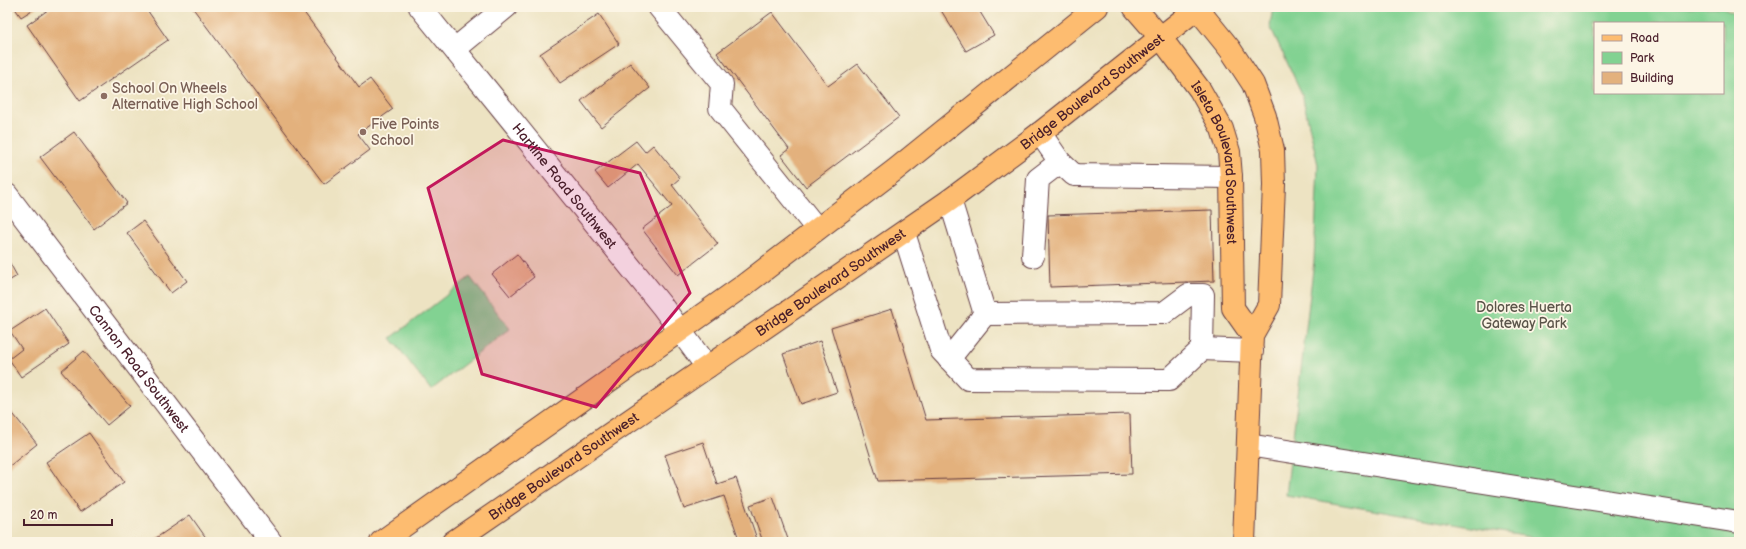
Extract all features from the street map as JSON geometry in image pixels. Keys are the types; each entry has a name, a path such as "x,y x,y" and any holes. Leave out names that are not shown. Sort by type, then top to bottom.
{"main road":[{"path":"381,542 743,286 901,165 1097,7"},
{"name":"Isleta Boulevard Southwest","path":"1134,7 1161,38 1200,90 1222,129 1229,152 1231,177 1233,308 1252,343"},
{"path":"1198,7 1235,55 1253,84 1266,116 1273,150 1274,185 1269,305 1252,343 1244,542"},
{"name":"Bridge Boulevard Southwest","path":"453,542 950,200 1040,134 1198,7"}],"street":[{"name":"Hartline Road Southwest","path":"420,7 680,330 706,367"},
{"path":"455,49 506,7"},
{"path":"659,7 722,84 720,108 817,229"},
{"path":"1040,134 1060,162 1074,175 1231,177"},
{"path":"1033,256 1038,179 1060,162"},
{"name":"Cannon Road Southwest","path":"7,195 271,542"},
{"path":"950,200 985,314"},
{"path":"904,233 941,350 968,379 1169,380 1202,349 1252,343"},
{"path":"985,314 1164,313 1188,295 1202,295 1202,349"},
{"path":"949,359 985,314"},
{"path":"1248,445 1739,522"}],"highlighted area":[{"path":"503,140 640,173 690,293 596,407 482,374 428,188"}],"green space":[{"name":"Dolores Huerta Gateway Park","path":"1273,7 1722,7 1739,15 1739,542 1558,542 1286,495 1314,261 1318,165 1302,94 1270,26"},
{"path":"470,277 510,329 431,390 391,338"}],"building":[{"path":"14,7 37,7 21,17"},
{"path":"52,7 145,7 168,40 80,101 27,25"},
{"path":"192,7 300,7 359,87 370,79 393,109 358,134 370,150 324,184"},
{"path":"939,7 977,7 994,35 966,51"},
{"path":"772,12 828,86 858,64 899,117 806,187 781,155 789,149 717,53"},
{"path":"599,14 619,44 560,83 540,54"},
{"path":"630,63 650,88 601,127 581,101"},
{"path":"74,132 127,203 94,229 40,157"},
{"path":"636,141 645,152 653,145 680,178 672,185 718,244 678,275 642,229 672,206 638,164 608,188 595,172"},
{"path":"1212,210 1214,281 1050,287 1048,215"},
{"path":"143,221 187,281 171,293 127,233"},
{"path":"517,254 534,277 510,296 492,274"},
{"path":"7,258 17,276 7,282"},
{"path":"45,308 69,344 21,377 9,359 22,349 10,331"},
{"path":"892,309 926,420 1130,414 1132,474 878,481 831,328"},
{"path":"820,341 837,392 801,404 783,354"},
{"path":"84,351 130,406 107,425 61,371"},
{"path":"10,410 37,444 7,468 7,412"},
{"path":"89,433 124,482 80,512 46,462"},
{"path":"703,442 717,484 736,478 758,542 740,542 724,496 684,509 665,455"},
{"path":"773,497 789,542 763,542 750,505"},
{"path":"190,515 209,542 150,542"}],"place":[{"name":"School On Wheels Alternative High School","path":"104,96"},
{"name":"Five Points School","path":"363,132"}]}
